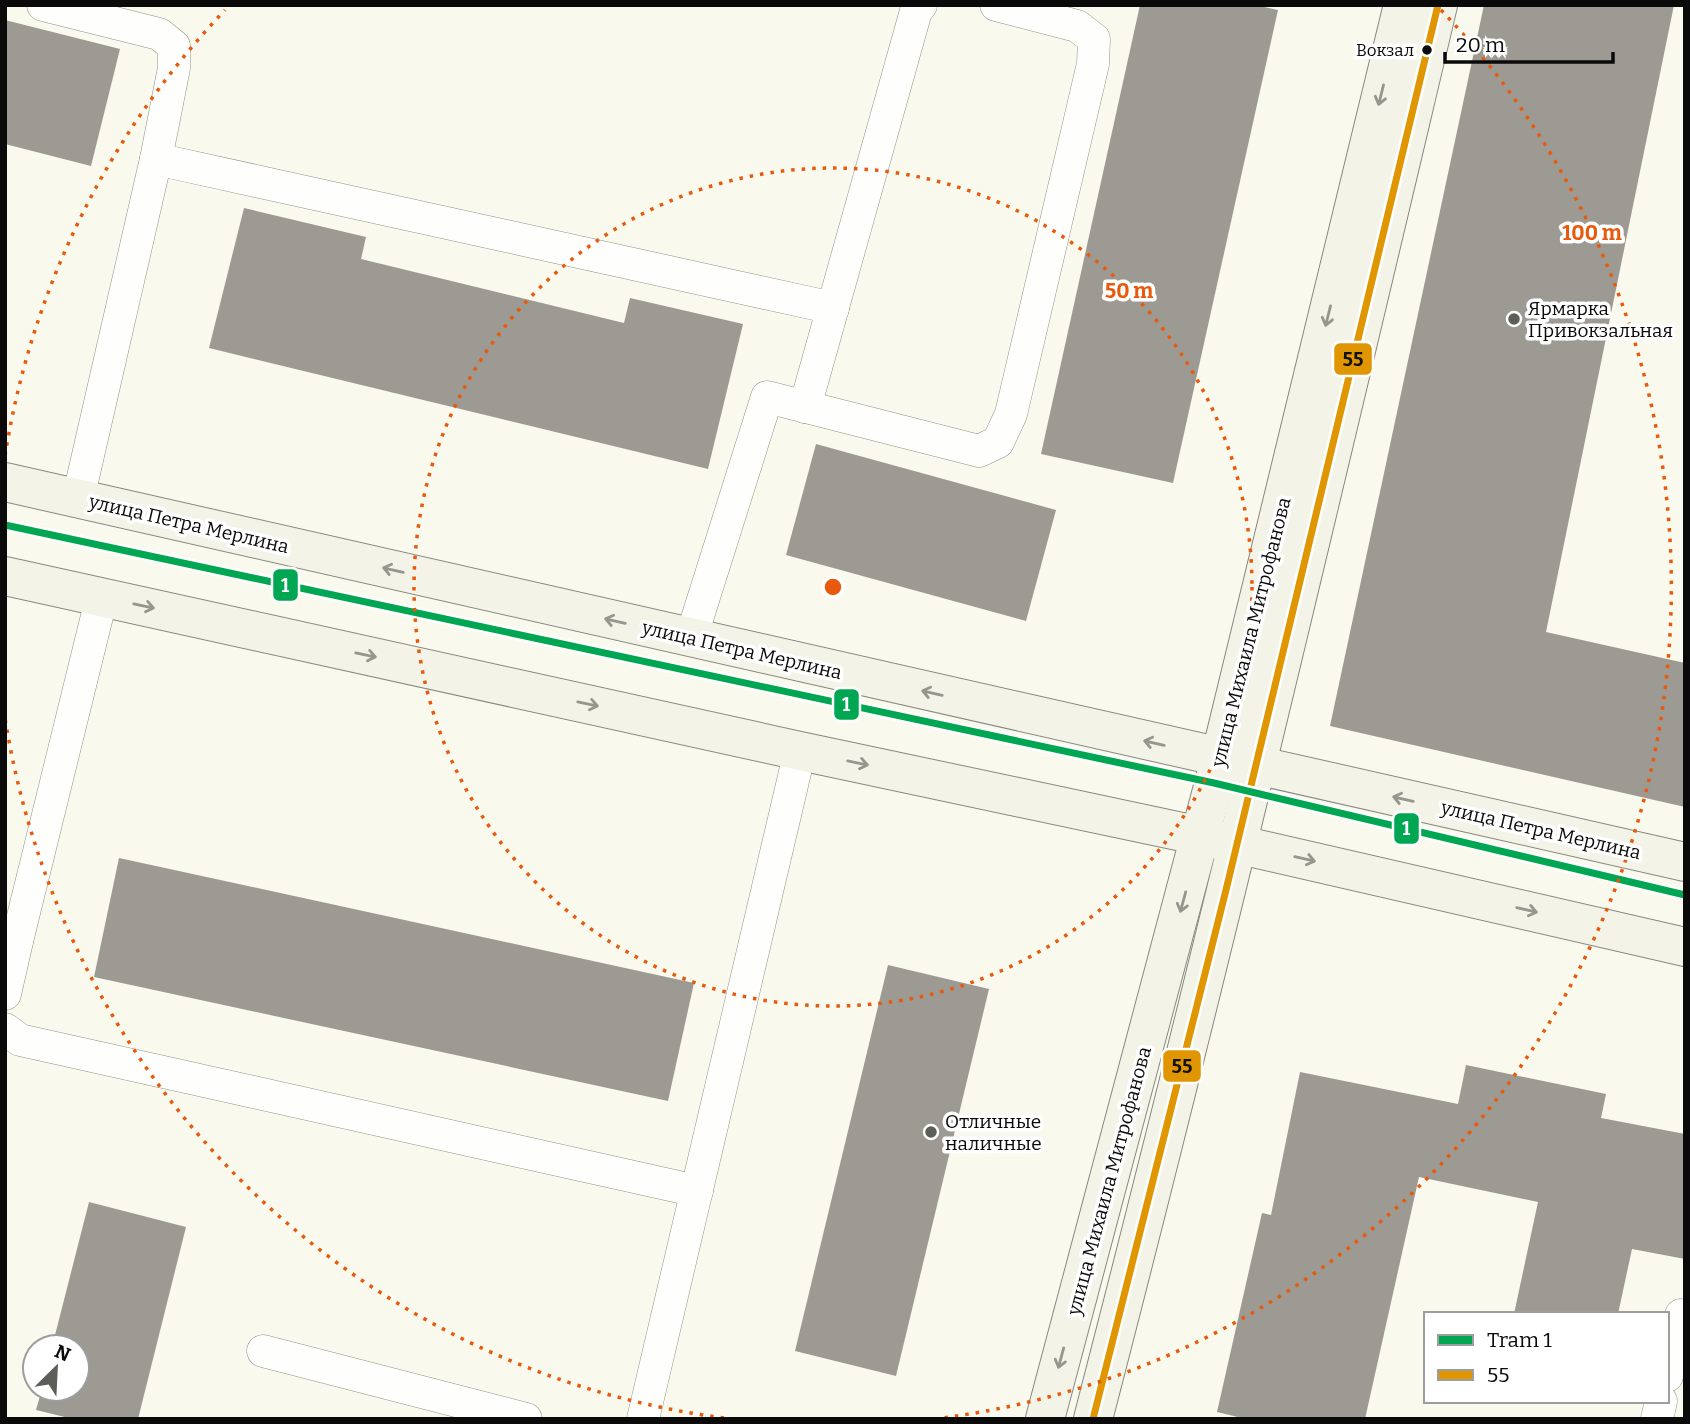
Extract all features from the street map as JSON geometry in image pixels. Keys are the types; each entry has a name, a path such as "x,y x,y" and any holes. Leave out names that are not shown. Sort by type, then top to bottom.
{"main road":[{"name":"улица Михаила Митрофанова","path":"1045,1419 1201,836 1403,5"},
{"name":"улица Михаила Митрофанова","path":"1093,1419 1164,1148 1258,767 1438,5"},
{"name":"улица Петра Мерлина","path":"5,482 1685,862"},
{"path":"5,576 800,751 1238,844 1685,947"}],"lane":[{"path":"43,5 159,34 174,47 174,68 156,159 78,499"},
{"path":"805,407 916,10 921,5"},
{"path":"691,638 767,397 979,451 998,442 1011,414 1093,64 1094,39 1077,26 996,5"},
{"path":"156,159 832,308"},
{"path":"5,993 11,940 102,596"},
{"path":"643,1419 800,751"},
{"path":"5,1029 20,1040 697,1191"},
{"path":"1669,1367 1681,1315"},
{"path":"263,1351 527,1419"}],"building":[{"path":"1140,5 1255,5 1278,10 1173,483 1041,454"},
{"name":"Ярмарка Привокзальная","path":"1484,5 1674,5 1546,632 1685,663 1685,807 1330,726"},
{"path":"5,20 120,49 91,166 5,144"},
{"path":"244,208 366,237 361,259 624,323 630,298 743,324 708,469 209,348"},
{"path":"816,444 1056,510 1026,621 786,555"},
{"path":"119,858 694,983 668,1101 94,977"},
{"path":"888,965 989,989 896,1376 795,1351"},
{"path":"1466,1065 1606,1094 1601,1118 1685,1134 1685,1259 1632,1249 1618,1312 1514,1312 1538,1202 1419,1177 1365,1419 1246,1419 1217,1412 1262,1213 1271,1215 1300,1072 1458,1104"},
{"path":"89,1202 186,1227 138,1419 73,1419 36,1410 38,1403 91,1403 91,1333 56,1333"}],"tram line":[{"name":"1","path":"5,525 1214,783 1685,895"}],"transit line":[{"name":"55","path":"1093,1419 1226,890 1438,5"}],"place":[{"name":"Вокзал","path":"1427,50"},
{"name":"Ярмарка Привокзальная","path":"1514,319"},
{"name":"Отличные наличные","path":"931,1132"}]}
